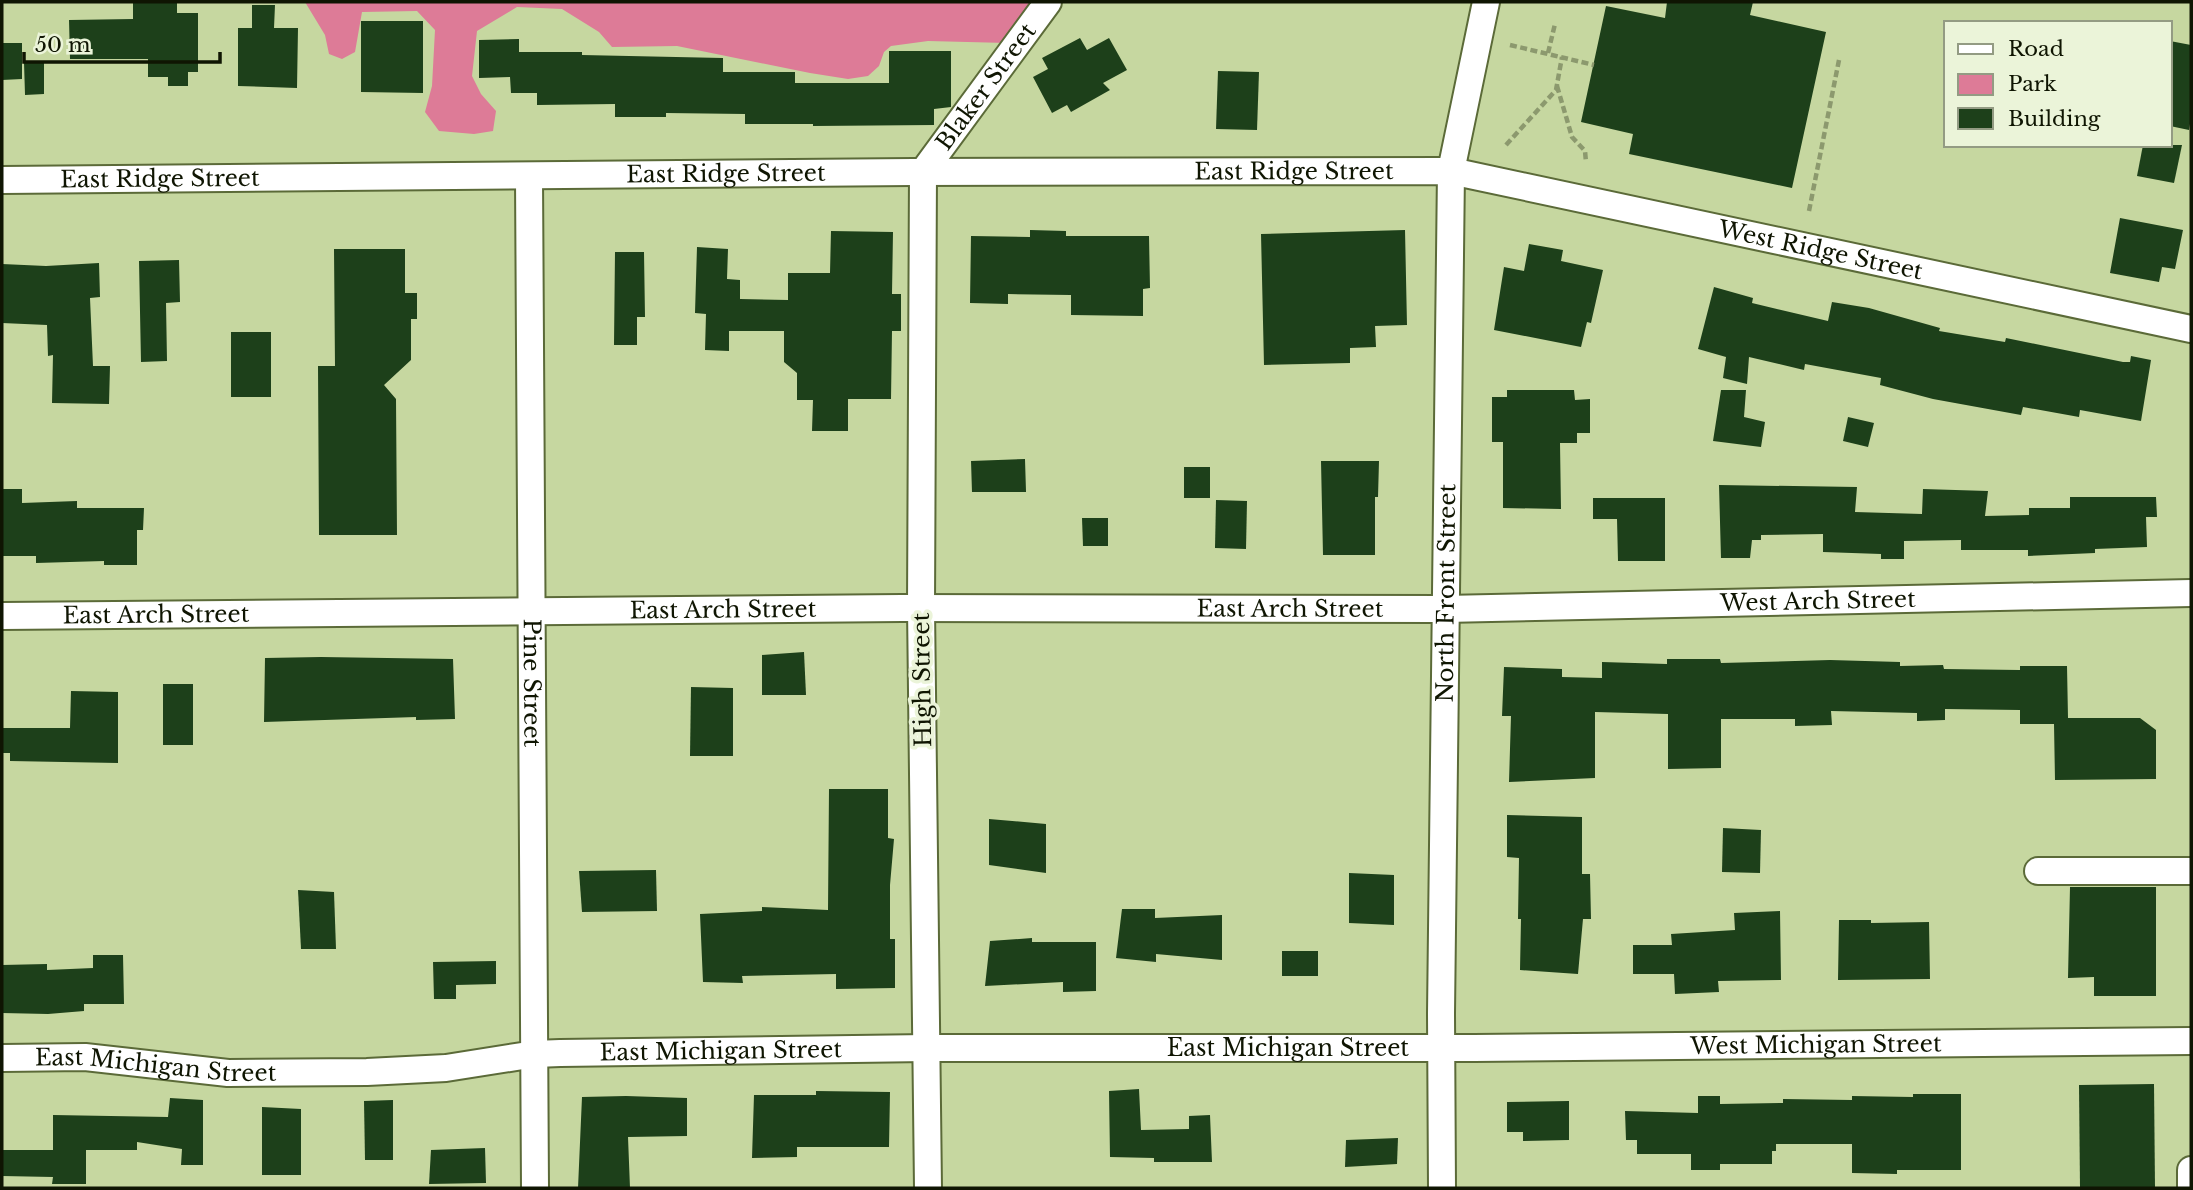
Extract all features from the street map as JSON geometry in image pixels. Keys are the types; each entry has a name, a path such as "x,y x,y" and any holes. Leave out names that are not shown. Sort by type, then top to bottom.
{"street":[{"name":"Blaker Street","path":"923,172 1048,2"},
{"name":"North Front Street","path":"1442,1188 1441,1048 1451,171 1486,2"},
{"name":"East Ridge Street","path":"2,180 923,172 1451,171"},
{"name":"West Ridge Street","path":"1451,171 2191,329"},
{"name":"High Street","path":"923,172 921,608 928,1188"},
{"name":"Pine Street","path":"529,177 535,1188"},
{"name":"West Arch Street","path":"1445,609 2191,593"},
{"name":"East Arch Street","path":"2,616 921,608 1445,609"},
{"path":"2038,871 2191,870"},
{"name":"West Michigan Street","path":"1441,1048 2191,1041"},
{"name":"East Michigan Street","path":"2,1058 85,1057 228,1073 367,1072 446,1068 535,1054 928,1048 1441,1048"},
{"path":"2191,1170 2191,1188"}],"path":[{"path":"1548,54 1555,24"},
{"path":"1510,45 1594,65"},
{"path":"1506,145 1556,90 1562,57"},
{"path":"1809,211 1839,60"},
{"path":"1556,86 1573,138 1584,151 1586,162"}],"green space":[{"path":"305,2 1036,2 1007,43 928,41 891,46 884,52 879,66 868,76 848,79 677,46 612,47 599,32 562,9 517,7 477,31 472,76 481,94 496,111 493,131 474,134 439,131 425,112 432,86 435,30 417,11 362,12 355,52 342,59 329,54 325,35"}],"building":[{"path":"133,2 177,2 177,13 198,13 198,72 188,72 188,86 168,86 168,77 148,77 148,59 70,59 69,20 133,19"},
{"path":"1667,2 1753,2 1750,15 1826,32 1792,188 1629,154 1633,134 1581,122 1606,6 1665,18"},
{"path":"252,5 275,5 274,28 298,28 297,88 238,86 238,28 252,28"},
{"path":"361,21 423,21 423,93 361,92"},
{"path":"1080,38 1087,50 1109,38 1127,70 1103,83 1110,90 1071,112 1067,105 1052,113 1033,77 1048,69 1042,58"},
{"path":"519,39 519,52 723,58 723,72 795,72 795,83 889,83 889,51 951,51 951,107 934,109 934,125 813,126 745,124 745,114 666,113 666,117 615,117 615,104 537,105 537,93 511,93 510,77 479,78 479,40"},
{"path":"2172,41 2191,45 2189,130 2172,126"},
{"path":"2,43 22,43 22,79 2,80"},
{"path":"24,62 44,62 44,94 25,95"},
{"path":"1218,71 1259,72 1257,130 1216,129"},
{"path":"2182,145 2174,183 2137,176 2143,147"},
{"path":"2120,218 2183,230 2175,269 2162,267 2159,282 2110,273"},
{"path":"1030,230 1066,231 1066,236 1149,236 1150,288 1143,289 1143,316 1071,315 1071,295 1008,294 1008,304 970,303 971,236 1030,237"},
{"path":"1405,230 1407,325 1375,326 1376,347 1350,348 1350,363 1264,365 1261,234"},
{"path":"831,231 893,232 892,294 901,294 901,331 892,331 891,399 848,399 848,431 812,431 813,400 797,400 797,373 784,362 784,331 729,331 729,351 705,350 706,314 695,313 697,247 728,249 727,279 740,280 740,299 788,300 788,273 830,273"},
{"path":"1529,244 1563,250 1561,261 1603,270 1591,323 1587,322 1581,347 1494,330 1504,267 1524,271"},
{"path":"334,249 405,249 405,293 417,293 417,319 411,319 411,360 384,385 396,399 397,535 319,535 318,366 335,366"},
{"path":"615,252 644,252 645,317 637,317 637,345 614,345"},
{"path":"179,260 180,302 166,303 167,361 141,362 139,261"},
{"path":"99,263 100,297 90,298 93,366 110,366 109,404 52,403 53,355 48,356 47,325 2,323 2,264 46,266"},
{"path":"1714,287 1753,298 1752,303 1828,321 1832,302 1869,308 1940,328 1939,331 2005,342 2006,338 2123,362 2130,362 2131,356 2151,360 2141,421 2080,410 2079,417 2023,407 2021,415 1933,399 1880,385 1881,378 1805,364 1804,370 1749,357 1747,384 1723,378 1726,357 1698,349"},
{"path":"231,332 271,332 271,397 231,397"},
{"path":"1507,390 1574,390 1575,400 1590,399 1590,433 1577,433 1577,443 1560,443 1561,509 1503,508 1503,442 1492,442 1492,397 1507,397"},
{"path":"1721,390 1746,390 1744,417 1765,422 1761,447 1713,441"},
{"path":"1848,417 1874,423 1868,447 1843,441"},
{"path":"1025,459 1026,492 972,492 971,461"},
{"path":"1321,461 1379,461 1378,497 1375,497 1375,555 1323,555"},
{"path":"1184,467 1210,467 1210,498 1184,498"},
{"path":"1719,485 1857,487 1855,512 1922,514 1923,489 1988,491 1985,516 2029,515 2029,508 2070,508 2070,497 2156,497 2157,517 2146,517 2147,547 2095,549 2095,553 2028,556 2028,550 1961,550 1961,540 1904,541 1904,559 1881,559 1881,554 1823,552 1823,534 1761,535 1761,540 1752,540 1750,558 1721,558"},
{"path":"2,489 22,489 22,503 77,501 77,508 144,508 143,530 137,530 137,565 104,565 104,561 36,563 36,556 2,556"},
{"path":"1593,498 1665,498 1665,561 1618,561 1617,519 1593,519"},
{"path":"1216,500 1247,501 1246,549 1215,548"},
{"path":"1082,518 1108,518 1108,546 1083,546"},
{"path":"804,652 806,695 762,695 762,655"},
{"path":"265,658 453,659 455,719 416,720 416,717 264,722"},
{"path":"1667,659 1720,659 1721,663 1830,660 1900,662 1900,666 1943,665 1944,669 2020,670 2020,666 2067,666 2068,718 2140,718 2156,730 2156,779 2055,780 2054,724 2020,724 2020,710 1945,709 1945,720 1917,721 1917,713 1831,711 1832,725 1795,726 1795,719 1721,719 1721,768 1668,769 1668,714 1595,712 1595,778 1509,782 1511,716 1502,716 1504,667 1562,669 1562,677 1602,678 1602,662 1667,664"},
{"path":"163,684 193,684 193,745 163,745"},
{"path":"691,687 733,688 733,756 690,756"},
{"path":"71,691 118,692 118,763 10,761 10,753 2,753 2,728 70,728"},
{"path":"829,789 888,789 888,838 894,839 890,885 890,939 895,939 895,988 836,989 836,974 742,976 743,983 703,982 700,914 762,911 762,907 828,910"},
{"path":"1507,815 1582,817 1582,874 1590,874 1591,919 1583,919 1578,974 1520,970 1519,858 1507,857"},
{"path":"989,819 1046,824 1046,873 989,865"},
{"path":"1723,828 1761,830 1760,873 1722,872"},
{"path":"656,870 657,911 582,912 579,871"},
{"path":"1349,873 1394,875 1394,925 1349,923"},
{"path":"2070,887 2156,887 2156,996 2094,996 2094,977 2068,978"},
{"path":"298,890 334,892 336,949 301,949"},
{"path":"1122,909 1155,909 1155,918 1222,915 1222,960 1156,954 1156,962 1116,958"},
{"path":"1780,911 1781,980 1718,981 1719,992 1675,994 1674,974 1633,974 1633,945 1672,945 1671,934 1735,930 1734,913"},
{"path":"1839,920 1871,920 1871,923 1929,922 1930,979 1838,980"},
{"path":"1032,938 1032,942 1096,942 1096,991 1063,992 1063,982 985,986 990,941"},
{"path":"1282,951 1318,951 1318,976 1282,976"},
{"path":"93,955 123,955 124,1004 84,1004 84,1011 48,1014 2,1013 2,965 47,964 47,970 93,968"},
{"path":"496,961 496,984 456,985 456,999 434,999 433,962"},
{"path":"2154,1084 2155,1188 2080,1188 2079,1085"},
{"path":"1139,1089 1141,1130 1189,1129 1189,1116 1210,1115 1212,1162 1154,1162 1154,1158 1110,1157 1109,1091"},
{"path":"816,1091 890,1092 889,1147 797,1147 797,1157 752,1158 754,1095 816,1095"},
{"path":"1913,1094 1961,1094 1961,1170 1897,1170 1897,1174 1852,1173 1852,1144 1776,1144 1776,1151 1772,1151 1772,1164 1720,1164 1720,1170 1691,1170 1691,1154 1637,1154 1637,1140 1626,1140 1625,1111 1698,1113 1698,1096 1720,1096 1720,1104 1783,1103 1783,1099 1852,1100 1852,1096 1913,1097"},
{"path":"582,1097 687,1098 687,1136 628,1137 630,1188 578,1188"},
{"path":"170,1098 203,1100 203,1165 181,1165 182,1149 137,1142 137,1150 86,1150 86,1184 52,1184 53,1177 2,1176 2,1150 53,1150 53,1115 168,1117"},
{"path":"393,1100 393,1160 365,1160 364,1101"},
{"path":"1569,1101 1569,1140 1523,1141 1523,1132 1507,1132 1507,1102"},
{"path":"262,1107 301,1109 301,1175 262,1175"},
{"path":"1398,1138 1397,1164 1345,1167 1346,1140"},
{"path":"485,1148 486,1183 429,1184 431,1150"}]}
